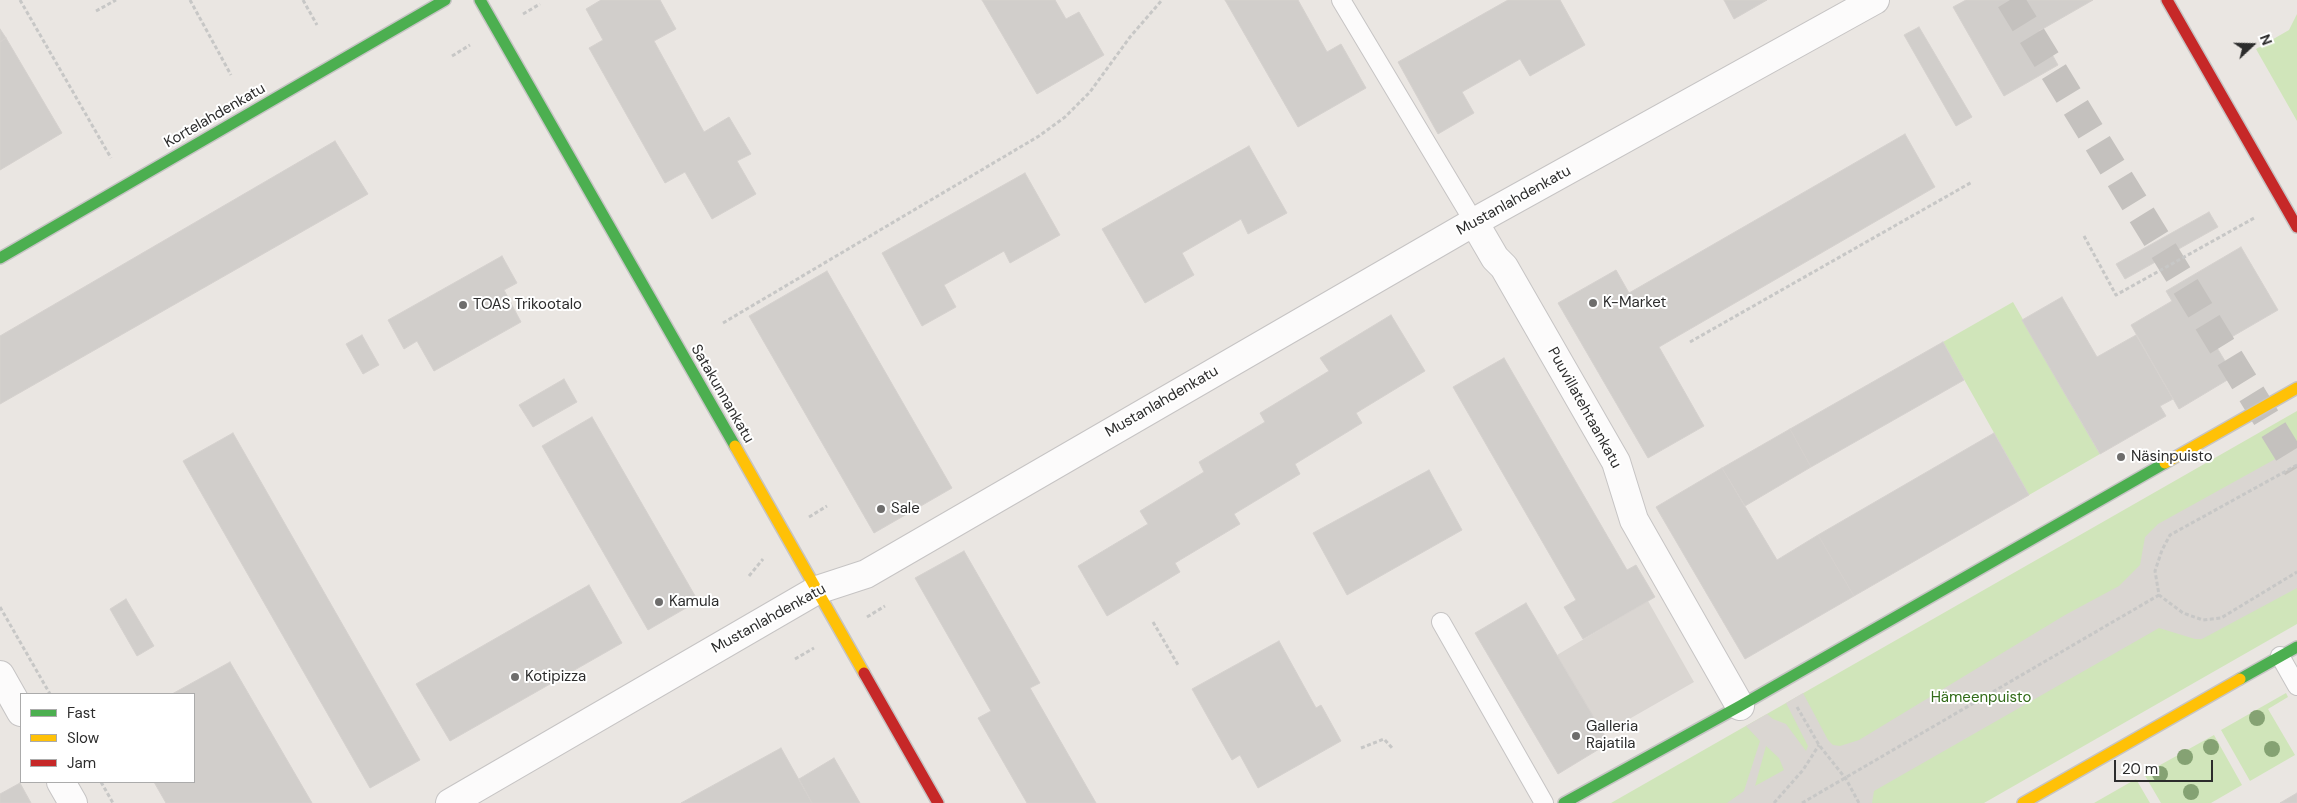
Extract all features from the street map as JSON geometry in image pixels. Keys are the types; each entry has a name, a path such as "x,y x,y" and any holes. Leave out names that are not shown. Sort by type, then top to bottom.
{"street":[{"name":"Kortelahdenkatu","path":"0,258 445,0"},
{"name":"Satakunnankatu","path":"480,0 938,803"},
{"name":"Mustanlahdenkatu","path":"450,803 817,590 866,574 1474,222 1875,0"},
{"path":"2167,0 2297,226"},
{"name":"Puuvillatehtaankatu","path":"1474,222 1495,258 1504,267 1616,462 1634,520 1740,706"},
{"path":"1564,803 1740,706 2297,388"},
{"path":"2023,803 2297,647"},
{"path":"0,675 20,710"},
{"path":"62,783 73,803"}],"lane":[{"path":"1341,0 1474,222"},
{"path":"1442,622 1544,803"},
{"path":"2280,656 2297,686"}],"path":[{"path":"20,0 126,185"},
{"path":"96,10 116,0"},
{"path":"190,0 231,75"},
{"path":"303,0 317,25"},
{"path":"723,323 1038,136 1065,117 1090,92 1130,37 1162,0"},
{"path":"1690,342 1972,182"},
{"path":"2084,236 2116,295 2256,216"},
{"path":"2297,465 2170,535 2162,550 2156,571 2159,595 2183,613 2203,620 2221,618 2297,572"},
{"path":"1802,803 2159,595"},
{"path":"0,607 49,693"},
{"path":"1153,622 1178,665"},
{"path":"1784,681 1819,745 1846,778 1860,803"},
{"path":"1361,748 1384,739 1394,749"},
{"path":"1774,803 1803,770 1819,745"},
{"path":"101,783 113,803"}],"green space":[{"path":"2297,14 2297,121 2256,49 2289,30"},
{"path":"2013,302 2100,454 2029,495 1943,342"},
{"name":"Hämeenpuisto","path":"2297,411 2297,624 1984,803 1611,803"},
{"path":"2286,693 2288,697 2268,709 2295,755 2250,781 2221,730"},
{"path":"2214,735 2242,785 2211,803 2161,803 2144,774"},
{"path":"2136,779 2150,803 2094,803"}],"shaded area":[{"path":"2297,447 2297,588 2202,639 2195,639 2159,628 1874,791 1872,803 1727,803 1744,791 1760,741 1746,726 1767,714 1773,719 1786,724 1806,751 1808,746 1786,703 1803,693 1828,740 1833,745 1840,746 1859,740 2065,615 2119,586 2140,565 2145,537 2158,524","holes":["1766,746 1779,758 1784,770 1755,786"]},
{"path":"1648,601 1694,682 1603,734 1557,655"}],"building":[{"path":"601,0 660,0 676,29 654,41 704,132 729,117 751,154 737,161 756,194 712,219 685,172 665,183 589,48 603,40 586,9"},
{"path":"982,0 1055,0 1066,19 1079,12 1104,55 1037,94"},
{"path":"1225,0 1298,0 1327,52 1341,44 1366,88 1298,127"},
{"path":"1508,0 1560,0 1585,45 1530,76 1520,59 1462,92 1474,113 1438,134 1398,62"},
{"path":"1724,0 1767,0 1734,19"},
{"path":"1966,0 2093,0 2039,31 2058,65 2004,96 1953,7"},
{"path":"1919,27 1972,117 1956,126 1904,35"},
{"path":"0,29 6,38 0,42"},
{"path":"6,38 62,133 0,170 0,42"},
{"path":"1905,134 1935,187 1659,347 1704,426 1648,458 1558,303 1616,270 1629,293"},
{"path":"335,141 368,194 0,404 0,336"},
{"path":"1249,146 1287,213 1248,234 1241,219 1182,253 1194,275 1145,303 1102,229"},
{"path":"1025,173 1060,235 1010,263 1004,251 944,285 956,307 922,326 882,253"},
{"path":"2209,212 2218,227 2125,279 2116,264"},
{"path":"2241,247 2278,310 2216,346 2234,376 2179,409 2131,325 2172,301 2166,291"},
{"name":"TOAS Trikootalo","path":"502,256 517,283 504,290 521,322 434,371 417,341 404,349 388,320"},
{"path":"827,271 952,488 874,533 749,316"},
{"path":"2062,297 2097,357 2136,335 2173,399 2160,406 2166,416 2100,454 2022,320"},
{"path":"1391,315 1425,371 1356,413 1362,423 1295,464 1300,474 1234,514 1240,524 1175,563 1180,572 1107,616 1078,566 1148,524 1140,511 1204,472 1199,462 1265,422 1260,413 1329,371 1320,358"},
{"path":"362,335 379,365 363,374 346,344"},
{"path":"1943,342 1964,380 1811,467 1790,429"},
{"path":"1504,358 1627,570 1636,565 1655,597 1583,639 1564,607 1576,600 1453,387"},
{"path":"564,379 577,402 533,427 519,405"},
{"path":"592,417 698,601 648,630 542,446"},
{"path":"1790,429 1811,467 1745,506 1722,468"},
{"path":"233,433 420,760 370,788 183,461"},
{"path":"1994,433 2029,495 1854,596 1818,535"},
{"path":"1722,468 1777,560 1818,535 1854,596 1745,659 1656,507"},
{"path":"1429,470 1462,530 1347,595 1313,533"},
{"path":"964,551 1040,683 1030,688 1096,803 1027,803 978,718 991,711 915,578"},
{"path":"589,585 622,643 450,741 416,684"},
{"path":"126,599 154,646 137,656 110,609"},
{"path":"1526,603 1609,743 1558,774 1475,633"},
{"path":"1279,641 1316,708 1321,705 1341,741 1258,788 1240,755 1232,760 1192,689"},
{"path":"230,662 312,803 166,803 155,783 195,783 195,693 174,693"},
{"path":"781,748 812,803 681,803 730,776"},
{"path":"834,758 860,803 812,803 799,779"},
{"path":"20,783 31,803 0,803 0,794"},
{"path":"2297,793 2297,803 2280,803"}],"tunnel":[{"path":"2010,0 2297,468"}],"traffic: fast":[{"path":"0,258 445,0"},
{"path":"480,0 735,446"},
{"path":"1564,803 1740,706 2165,463"},
{"path":"2240,679 2297,647"}],"traffic: slow":[{"path":"2165,463 2297,388"},
{"path":"735,446 864,673"},
{"path":"2023,803 2240,679"}],"traffic: jam":[{"path":"2167,0 2297,227"},
{"path":"864,673 938,803"}],"place":[{"name":"K-Market","path":"1593,303"},
{"name":"TOAS Trikootalo","path":"463,305"},
{"name":"Näsinpuisto","path":"2121,457"},
{"name":"Sale","path":"881,509"},
{"name":"Kamula","path":"659,602"},
{"name":"Kotipizza","path":"515,677"},
{"name":"Galleria Rajatila","path":"1576,736"}]}
